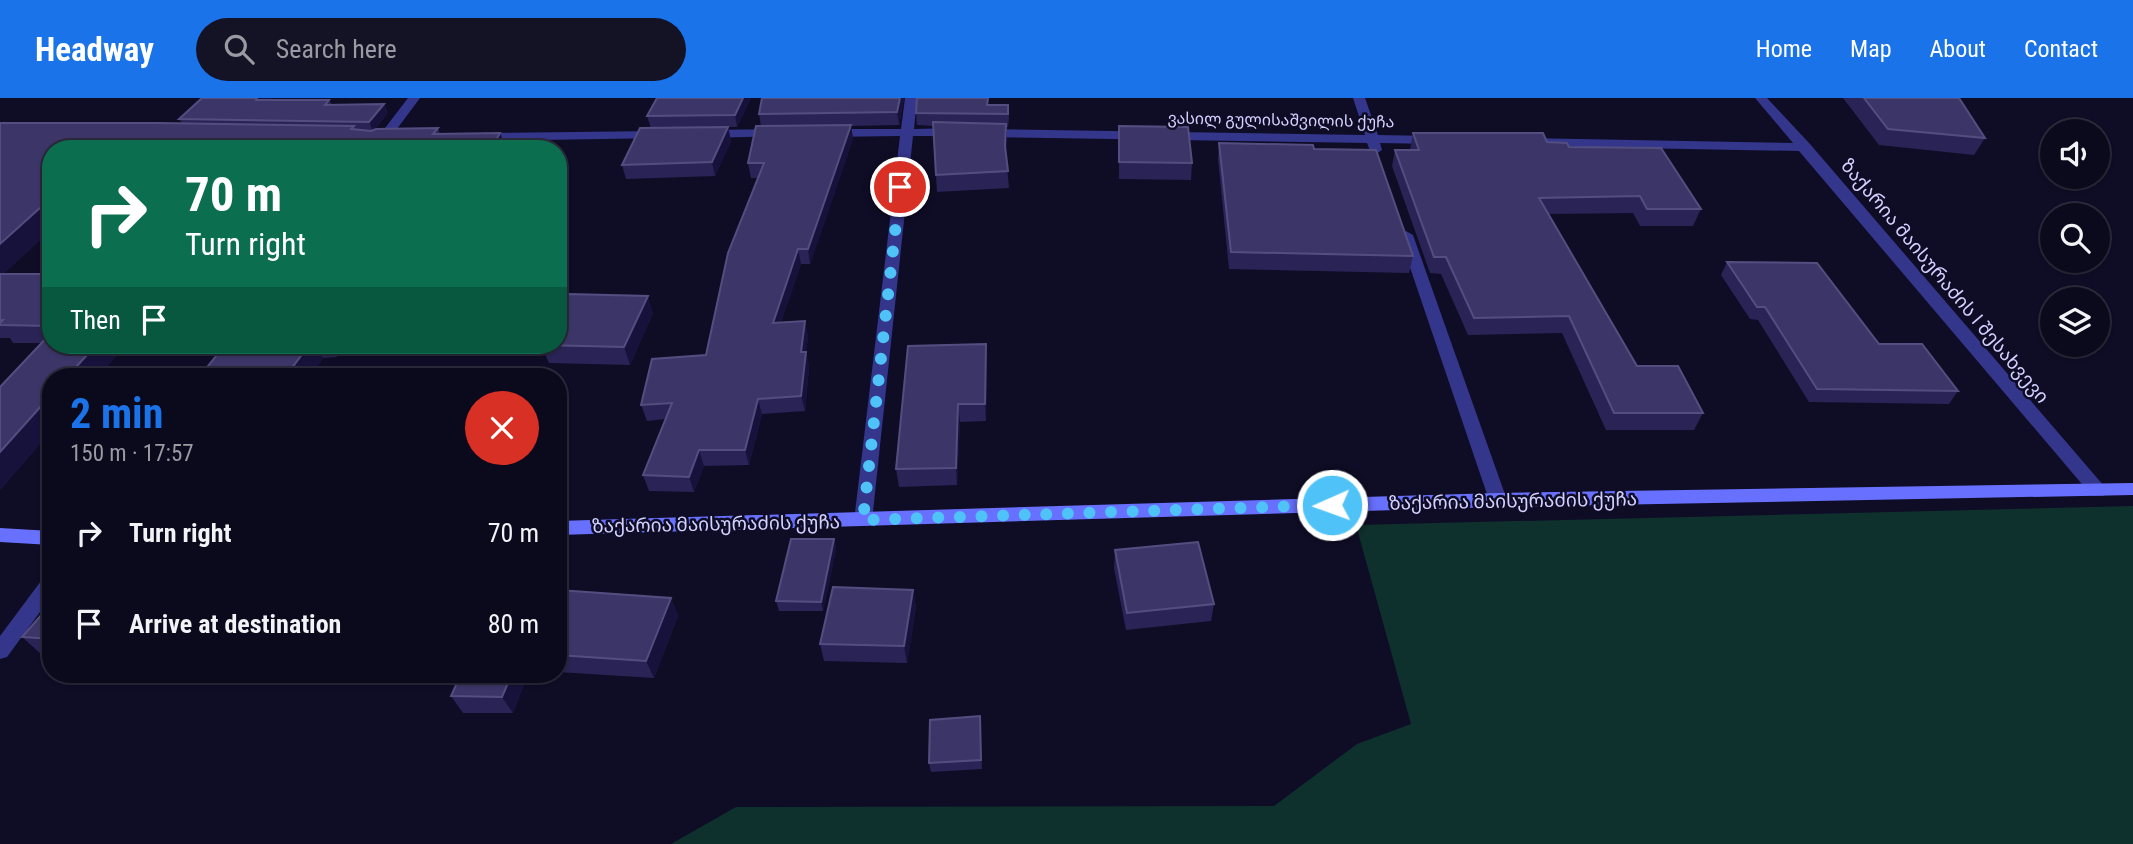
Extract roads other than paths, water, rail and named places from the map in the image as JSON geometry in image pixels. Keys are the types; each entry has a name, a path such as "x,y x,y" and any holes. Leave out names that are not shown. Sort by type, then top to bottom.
{"street":[{"path":"382,140 414,98"},
{"path":"863,520 911,98"},
{"path":"1359,98 1381,165"},
{"name":"ზაქარია მაისურაძის I შესახვევი","path":"1761,98 2098,491"},
{"name":"ვასილ გულისაშვილის ქუჩა","path":"466,137 906,132 1442,140"},
{"path":"1512,142 1805,147"},
{"path":"1399,216 1498,500"},
{"name":"ზაქარია მაისურაძის ქუჩა","path":"567,528 1498,500 2133,489"},
{"path":"0,535 42,537"},
{"path":"0,651 42,594"}]}
